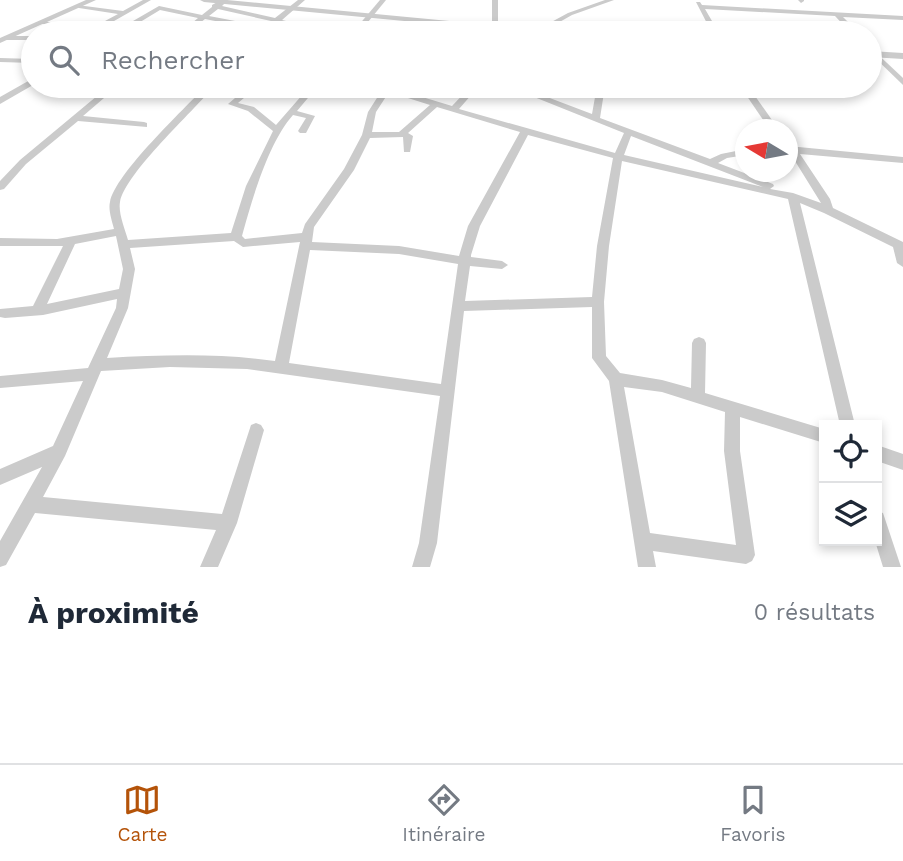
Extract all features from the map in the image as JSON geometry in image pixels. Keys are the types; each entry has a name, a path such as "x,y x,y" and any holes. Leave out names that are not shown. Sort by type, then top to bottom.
{"street":[{"path":"45,21 92,0"},
{"path":"110,21 148,0"},
{"path":"204,0 415,21"},
{"path":"276,20 302,0"},
{"path":"366,21 383,0"},
{"path":"495,0 495,21"},
{"path":"559,21 570,14 611,0"},
{"path":"196,21 220,3"},
{"path":"220,3 280,21"},
{"path":"698,4 838,16 903,18"},
{"path":"698,4 708,21"},
{"path":"79,6 124,13"},
{"path":"134,7 219,21"},
{"path":"136,21 157,9"},
{"path":"838,16 843,21"},
{"path":"3,39 21,31"},
{"path":"3,39 21,38"},
{"path":"882,53 903,56"},
{"path":"4,61 21,55"},
{"path":"882,63 903,83"},
{"path":"0,101 21,89"},
{"path":"0,187 23,162 100,98"},
{"path":"0,559 59,451 122,308 129,269 114,205 119,190 163,135 203,98"},
{"path":"239,98 232,104 251,109 277,130"},
{"path":"236,237 251,186 277,130 303,98"},
{"path":"281,368 309,227 349,170 367,135 378,98"},
{"path":"417,98 524,133 793,197"},
{"path":"453,110 464,98"},
{"path":"555,98 596,118 828,210 901,245 903,263"},
{"path":"596,118 599,98"},
{"path":"752,98 767,119"},
{"path":"402,134 436,104"},
{"path":"291,112 311,116 303,131"},
{"path":"76,118 144,125"},
{"path":"629,131 618,157 603,246 598,302 598,358 616,379 647,567"},
{"path":"421,567 428,543 464,261 474,226 524,133"},
{"path":"367,135 408,136 407,150"},
{"path":"798,149 903,160"},
{"path":"712,162 735,154"},
{"path":"798,161 825,199 828,210"},
{"path":"793,197 847,420"},
{"path":"0,242 24,244 120,238 236,237 243,243 306,242 399,250 502,265"},
{"path":"38,309 71,241"},
{"path":"5,313 43,310 125,293"},
{"path":"459,306 598,302"},
{"path":"698,397 699,343"},
{"path":"0,382 170,361 247,363 447,391"},
{"path":"616,379 662,386 819,434"},
{"path":"642,541 746,555 732,451 732,408"},
{"path":"209,567 228,523 256,430"},
{"path":"0,477 59,451"},
{"path":"882,455 903,462"},
{"path":"32,504 228,523"},
{"path":"882,535 892,567"}]}
